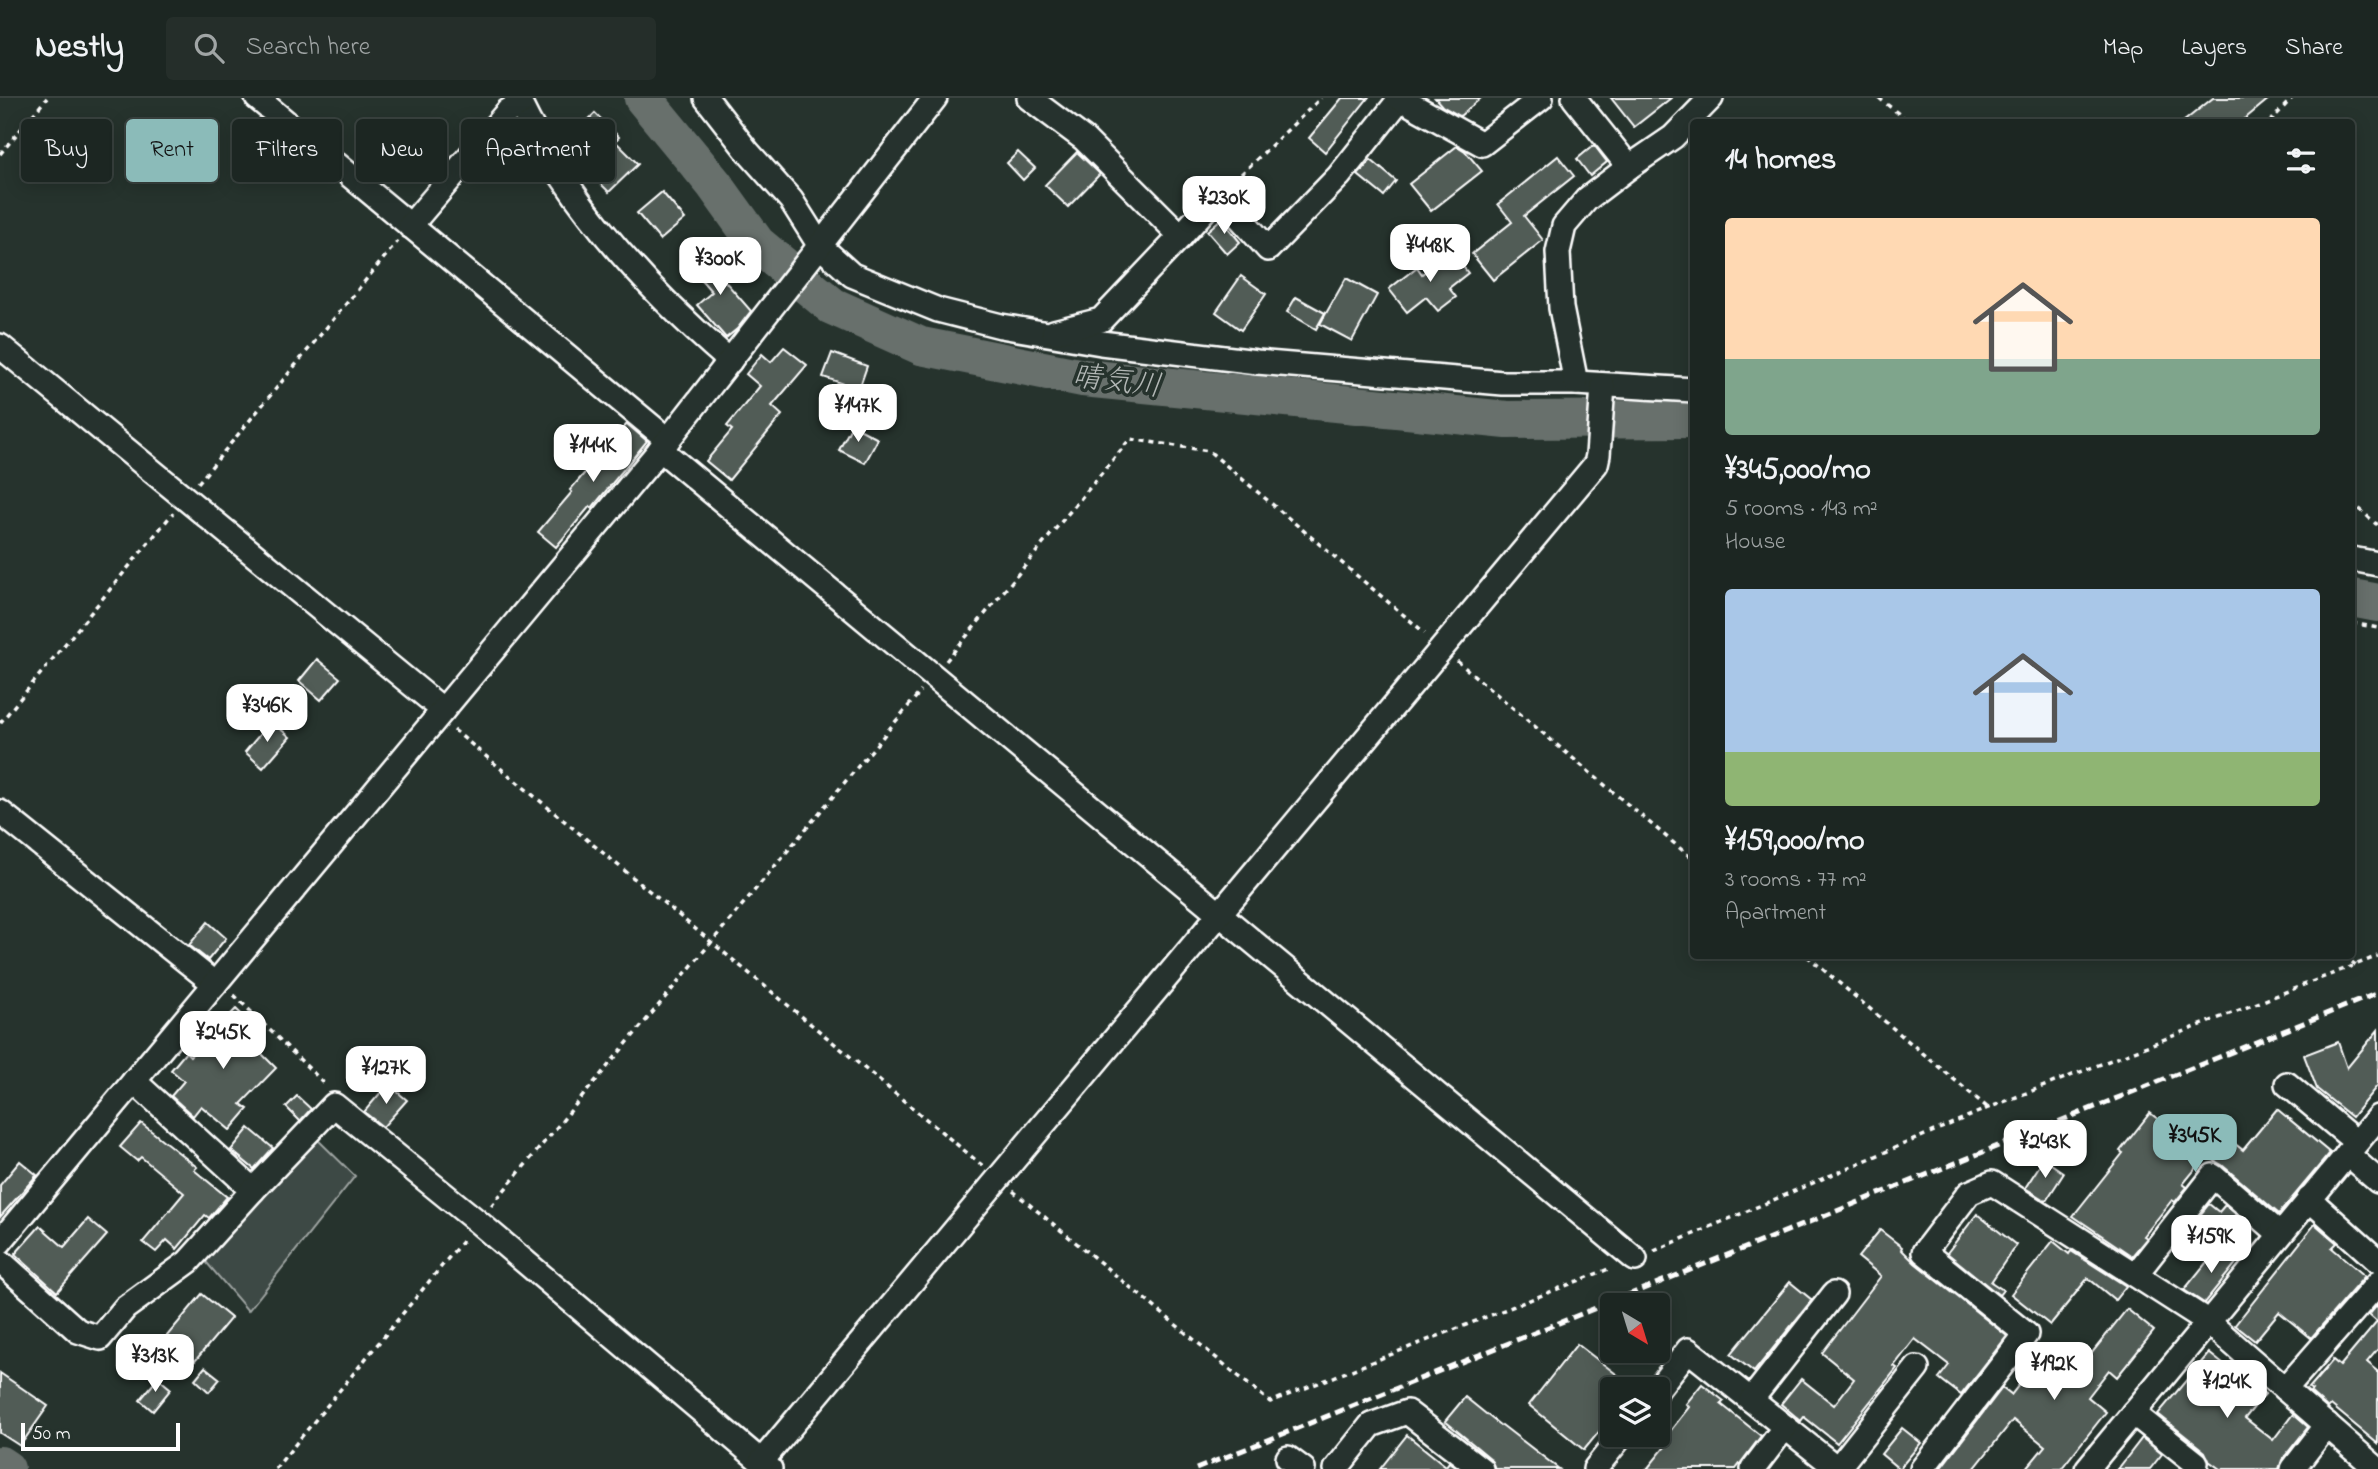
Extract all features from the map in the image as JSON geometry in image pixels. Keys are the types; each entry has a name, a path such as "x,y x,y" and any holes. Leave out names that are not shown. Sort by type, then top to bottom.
{"street":[{"path":"257,98 410,226 933,676 1635,1259"},
{"path":"706,98 748,152 791,200 820,246 852,275 888,292 938,310 1001,326 1101,343 1257,362 1503,383 1576,383 1602,391 1690,390"},
{"path":"0,1242 664,444 935,98"},
{"path":"1029,98 1084,139 1181,236"},
{"path":"1047,334 1101,320 1219,194 1268,249 1339,176 1400,99 1482,144 1541,98"},
{"path":"1574,98 1629,167"},
{"path":"1691,119 1711,98"},
{"path":"410,226 518,101 555,167 628,263 683,321 730,361"},
{"path":"1576,383 1561,308 1558,253 1564,226 1587,199 1673,137 1690,120"},
{"path":"0,346 443,710"},
{"path":"0,1261 78,1331 100,1338 125,1308 188,1262 334,1105 478,1222 766,1465 999,1178 1596,464 1602,391"},
{"path":"2355,560 2378,564"},
{"path":"0,813 215,984"},
{"path":"134,1081 253,1190"},
{"path":"2287,1083 2352,1148 2378,1181"},
{"path":"2087,1469 2378,1117"},
{"path":"2136,1274 2213,1176 2280,1234"},
{"path":"1922,1469 2026,1334 1924,1252 1969,1193 1992,1183 2207,1321 2377,1469"},
{"path":"2309,1199 2378,1261"},
{"path":"2286,1389 2378,1283"},
{"path":"1751,1400 1834,1294"},
{"path":"1667,1377 1688,1350 1838,1469 1917,1368"},
{"path":"1336,1469 1371,1425 1407,1412 1481,1469"},
{"path":"2133,1413 2196,1463"},
{"path":"2293,1469 2327,1425"},
{"path":"1753,1469 1785,1427"},
{"path":"1595,1469 1612,1447"}],"path":[{"path":"0,154 47,98"},
{"path":"1219,194 1321,98"},
{"path":"1879,98 1905,119"},
{"path":"2273,119 2292,98"},
{"path":"0,723 410,226"},
{"path":"275,1469 1130,439 1209,452 1690,857"},
{"path":"2355,505 2378,523"},
{"path":"2355,624 2378,628"},
{"path":"443,710 449,725 1270,1402 1635,1259 1988,1108 2378,956"},
{"path":"1811,959 1988,1108"},
{"path":"2348,959 2357,966"},
{"path":"215,984 230,990 334,1092 334,1105"}],"shaded area":[{"path":"313,1135 355,1176 248,1311 201,1256"}],"building":[{"path":"1342,98 1368,98 1325,152 1309,138"},
{"path":"1435,98 1481,98 1460,116 1442,106"},
{"path":"1611,98 1671,98 1634,127"},
{"path":"2213,98 2270,98 2245,119 2187,119"},
{"path":"595,113 601,119 589,119"},
{"path":"615,141 638,164 609,192 599,182 615,182"},
{"path":"1594,145 1607,162 1590,176 1577,159"},
{"path":"1457,146 1465,151 1482,171 1431,211 1409,184"},
{"path":"1018,152 1035,168 1023,180 1007,163"},
{"path":"1077,152 1100,174 1068,207 1045,185"},
{"path":"1558,156 1574,176 1524,216 1543,240 1493,280 1472,254 1512,222 1498,204"},
{"path":"1371,160 1396,181 1384,196 1358,175"},
{"path":"662,192 685,219 660,240 637,213"},
{"path":"1221,219 1240,242 1227,254 1207,231"},
{"path":"1451,251 1468,273 1449,288 1456,297 1438,311 1426,297 1407,312 1389,289 1417,267 1422,274"},
{"path":"706,252 727,276 723,279 751,311 726,338 697,305 712,292 689,266"},
{"path":"1241,276 1266,294 1241,330 1216,312"},
{"path":"1346,278 1377,295 1352,341 1320,324"},
{"path":"1296,297 1325,313 1316,329 1287,312"},
{"path":"784,347 807,365 772,406 782,415 729,480 706,461 732,430 727,426 760,386 746,374 762,354 771,362"},
{"path":"832,353 867,366 859,389 823,377"},
{"path":"627,424 647,441 556,547 538,532"},
{"path":"852,425 878,439 865,463 839,450"},
{"path":"317,659 340,678 321,700 299,681"},
{"path":"271,721 290,737 263,768 245,752"},
{"path":"208,922 226,938 208,960 189,945"},
{"path":"236,1009 264,1036 254,1046 276,1068 241,1104 248,1109 230,1130 201,1106 193,1116 171,1096 184,1081 171,1070 186,1052 190,1056"},
{"path":"2378,1030 2378,1085 2352,1117 2317,1089 2304,1055 2338,1042 2347,1068"},
{"path":"388,1084 407,1100 383,1127 364,1112"},
{"path":"297,1096 311,1109 300,1121 286,1107"},
{"path":"2277,1109 2330,1153 2279,1214 2222,1165 2206,1156 2183,1184 2187,1187 2175,1202 2172,1200 2132,1256 2073,1216 2123,1153 2120,1151 2150,1113 2187,1142 2204,1120 2243,1150"},
{"path":"141,1123 197,1167 194,1170 227,1197 209,1218 205,1215 177,1249 167,1240 156,1252 143,1242 184,1193 141,1157 137,1161 120,1147"},
{"path":"249,1128 273,1148 254,1169 231,1150"},
{"path":"2044,1159 2064,1173 2046,1201 2025,1188"},
{"path":"20,1161 37,1175 0,1217 0,1185"},
{"path":"2209,1204 2219,1212 2225,1205 2249,1225 2231,1247 2197,1219"},
{"path":"1977,1214 2016,1245 1991,1282 2003,1290 1999,1295 1947,1253"},
{"path":"88,1219 107,1235 57,1292 15,1254 40,1226 64,1247"},
{"path":"2315,1224 2337,1243 2332,1248 2365,1276 2311,1338 2279,1312 2255,1341 2235,1325"},
{"path":"1880,1230 1902,1247 1915,1263 2007,1336 1961,1395 1939,1378 1949,1365 1915,1339 1894,1366 1897,1368 1837,1443 1804,1417 1801,1421 1781,1404 1801,1379 1834,1405 1854,1379 1822,1353 1881,1276 1858,1257"},
{"path":"2053,1241 2069,1254 2071,1251 2126,1286 2115,1300 2088,1278 2050,1325 2011,1294"},
{"path":"2219,1247 2237,1262 2204,1303 2184,1290"},
{"path":"1790,1282 1812,1300 1754,1372 1731,1354"},
{"path":"202,1294 231,1318 195,1361 166,1337"},
{"path":"2378,1304 2378,1349 2367,1362 2378,1371 2378,1444 2331,1405 2328,1408 2309,1388 2333,1360 2340,1366 2377,1322 2369,1315"},
{"path":"2127,1309 2154,1331 2117,1377 2109,1370 2088,1397 2106,1412 2061,1469 2026,1469 2045,1446 2013,1420 1974,1469 1940,1469 2002,1388 2011,1395 2045,1351 2075,1374"},
{"path":"1577,1344 1620,1377 1600,1377 1600,1431 1584,1450 1529,1405"},
{"path":"2209,1353 2265,1394 2245,1418 2273,1440 2293,1414 2308,1427 2282,1460 2279,1469 2220,1469 2209,1461 2205,1452 2158,1414"},
{"path":"205,1367 220,1379 209,1392 195,1379"},
{"path":"0,1373 48,1406 20,1446 0,1433"},
{"path":"158,1378 171,1389 153,1411 140,1400"},
{"path":"1702,1384 1724,1401 1721,1404 1761,1436 1736,1469 1647,1469 1665,1447 1670,1447 1670,1431 1689,1407 1686,1404"},
{"path":"1465,1397 1559,1469 1495,1469 1490,1458 1445,1421"},
{"path":"1902,1428 1921,1443 1899,1469 1881,1454"},
{"path":"1407,1435 1446,1466 1449,1462 1458,1469 1380,1469"},
{"path":"2142,1438 2162,1454 2150,1469 2118,1469"}],"waterway":[{"name":"晴気川","path":"643,98 714,184 757,244 832,306 921,346 1083,378 1507,420 1690,419"},
{"name":"晴気川","path":"2355,599 2378,603"},
{"path":"0,1465 6,1469"}],"railway":[{"path":"1196,1469 2378,993"}]}
